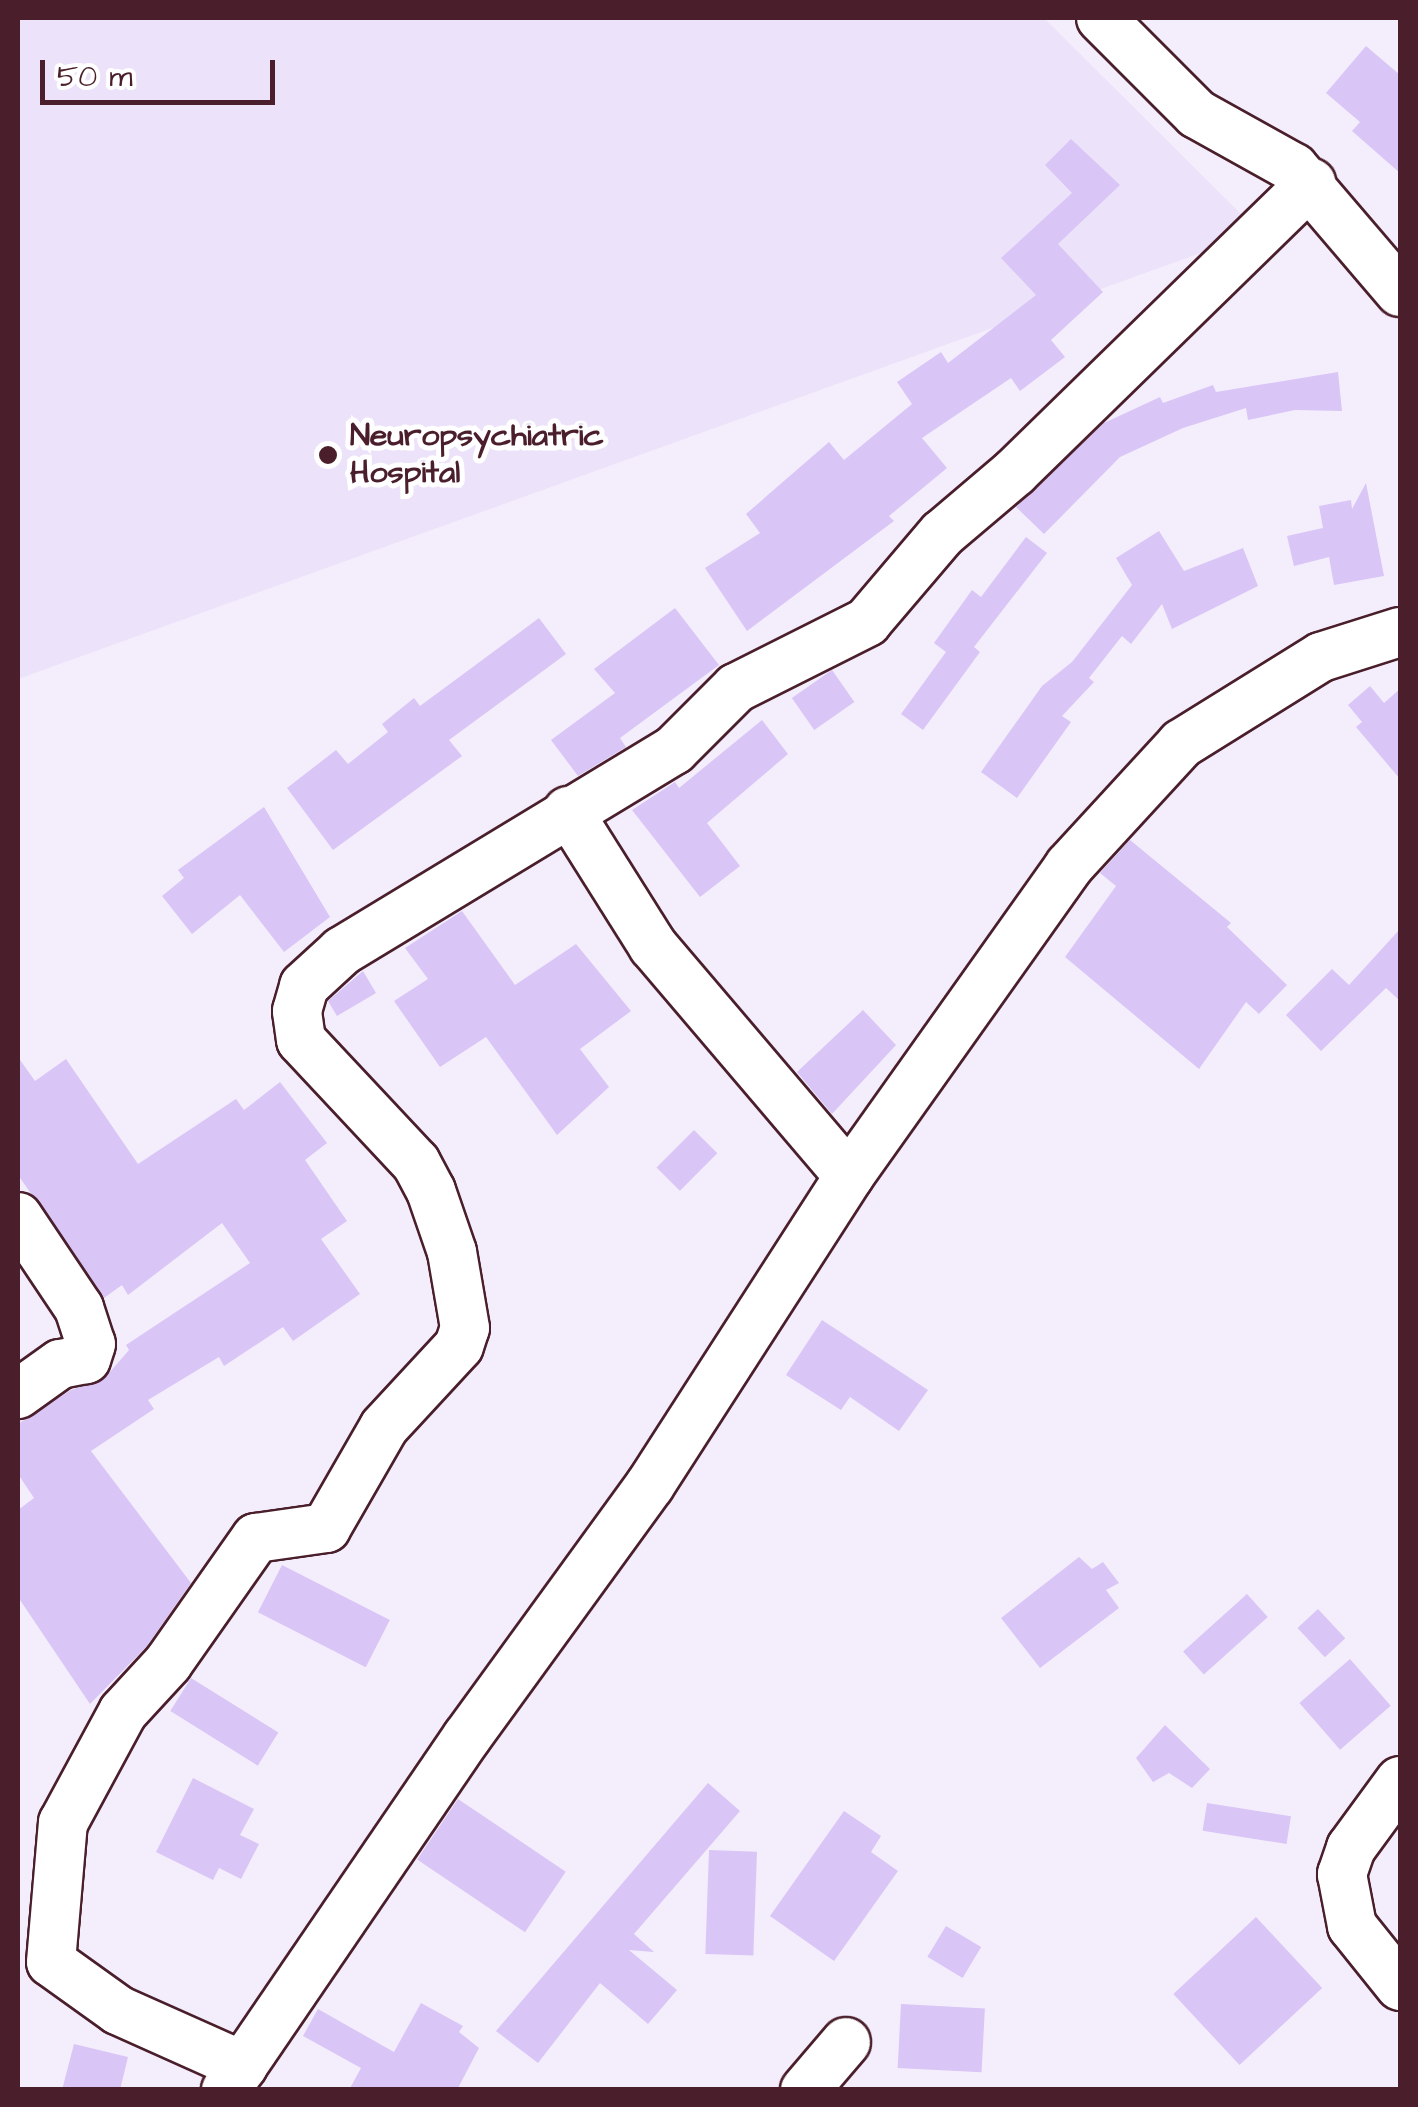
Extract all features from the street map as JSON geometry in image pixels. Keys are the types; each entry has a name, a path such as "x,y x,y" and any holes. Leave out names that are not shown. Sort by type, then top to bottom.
{"street":[{"path":"1101,18 1189,107 1274,152 1311,183 1400,292"},
{"path":"1311,183 1015,472 942,534 867,622 736,688 674,750 342,951 304,986 297,1011 301,1040 416,1163 431,1191 452,1252 465,1328 459,1346 384,1427 326,1528 256,1538 191,1633 123,1712 63,1823 51,1962 118,2010 234,2078 467,1737 650,1485 849,1176 1069,866 1181,744 1321,657 1400,632"},
{"path":"568,812 654,946 849,1176"},
{"path":"18,1217 78,1308 91,1344 86,1359 60,1364 18,1394"},
{"path":"1400,1781 1351,1848 1342,1874 1352,1926 1400,1986"},
{"path":"805,2090 846,2042"}],"shaded area":[{"name":"Neuropsychiatric Hospital","path":"18,18 1044,18 1259,232 18,679"}],"building":[{"path":"1366,46 1400,75 1400,173 1352,131 1360,122 1326,93"},
{"path":"1071,139 1120,185 1058,244 1103,292 1051,340 1065,357 1020,391 1011,378 922,438 947,468 889,516 894,521 747,631 705,568 760,533 746,514 829,442 844,460 912,404 897,382 941,352 948,363 1036,295 1001,258 1072,193 1045,165"},
{"path":"1338,372 1342,411 1295,410 1248,420 1246,408 1183,428 1120,457 1044,534 1016,507 1104,423 1160,397 1163,403 1213,385 1216,392"},
{"path":"1366,483 1384,576 1334,585 1329,557 1294,566 1287,536 1323,528 1319,506 1351,500 1352,509"},
{"path":"1159,531 1184,571 1243,548 1258,586 1172,629 1162,604 1131,644 1122,636 1089,678 1094,682 1062,716 1071,722 1017,798 981,772 1042,686 1072,662 1132,585 1116,558"},
{"path":"1026,537 1047,553 974,647 980,652 923,730 901,714 946,652 934,643 972,590 981,597"},
{"path":"675,608 719,665 620,738 626,747 578,776 551,740 615,693 594,669"},
{"path":"539,618 566,654 449,740 462,756 333,850 287,788 336,750 348,764 388,732 382,724 414,698 420,706"},
{"path":"832,670 854,702 814,730 792,698"},
{"path":"1370,686 1384,703 1400,689 1400,779 1356,727 1362,722 1348,705"},
{"path":"762,720 788,754 707,823 740,866 700,897 632,810 675,782 679,788"},
{"path":"264,807 330,917 284,952 240,895 192,934 162,896 184,878 178,870"},
{"path":"1130,840 1231,923 1227,927 1287,985 1259,1014 1246,1002 1199,1069 1065,957 1116,886 1100,873"},
{"path":"462,911 515,985 576,944 631,1011 580,1049 609,1087 557,1135 486,1037 440,1067 394,1001 428,979 405,948"},
{"path":"1400,929 1400,1001 1386,988 1321,1051 1286,1015 1332,969 1349,985"},
{"path":"363,971 376,993 337,1016 328,1001"},
{"path":"863,1010 896,1045 832,1114 797,1072"},
{"path":"18,1057 35,1081 66,1059 138,1164 236,1099 244,1110 280,1082 327,1143 305,1160 347,1221 321,1239 360,1294 293,1341 283,1327 224,1366 219,1357 148,1400 154,1409 91,1451 191,1583 147,1646 90,1704 18,1597 18,1510 34,1498 18,1474 18,1424 71,1390 103,1380 129,1350 126,1345 250,1263 222,1223 128,1295 122,1285 104,1298 18,1175"},
{"path":"694,1130 717,1153 680,1191 657,1167"},
{"path":"822,1320 928,1390 899,1431 850,1397 841,1410 786,1375"},
{"path":"1079,1557 1092,1569 1103,1562 1119,1583 1106,1590 1119,1608 1040,1668 1001,1618"},
{"path":"282,1565 390,1620 366,1667 258,1612"},
{"path":"1247,1594 1268,1617 1204,1675 1183,1652"},
{"path":"1318,1609 1345,1638 1325,1657 1298,1628"},
{"path":"1350,1659 1391,1706 1340,1750 1299,1703"},
{"path":"191,1678 278,1733 258,1766 170,1711"},
{"path":"1165,1725 1210,1769 1192,1788 1169,1773 1153,1782 1136,1758"},
{"path":"193,1778 254,1809 240,1835 259,1844 241,1879 219,1868 213,1880 156,1852"},
{"path":"708,1783 740,1811 634,1934 654,1952 629,1950 677,1990 648,2024 600,1983 538,2063 496,2031"},
{"path":"458,1799 566,1872 525,1932 417,1860"},
{"path":"1207,1803 1291,1816 1287,1844 1203,1831"},
{"path":"844,1811 881,1836 871,1852 898,1871 834,1961 770,1916"},
{"path":"709,1850 757,1852 753,1956 705,1954"},
{"path":"1256,1917 1322,1988 1240,2065 1173,1994"},
{"path":"946,1926 981,1947 963,1978 927,1957"},
{"path":"421,2003 463,2026 459,2032 479,2048 457,2090 349,2090 361,2068 303,2036 318,2009 394,2052"},
{"path":"901,2004 985,2008 982,2072 898,2068"},
{"path":"74,2044 128,2057 120,2090 62,2090"}],"place":[{"name":"Neuropsychiatric Hospital","path":"328,455"}]}
